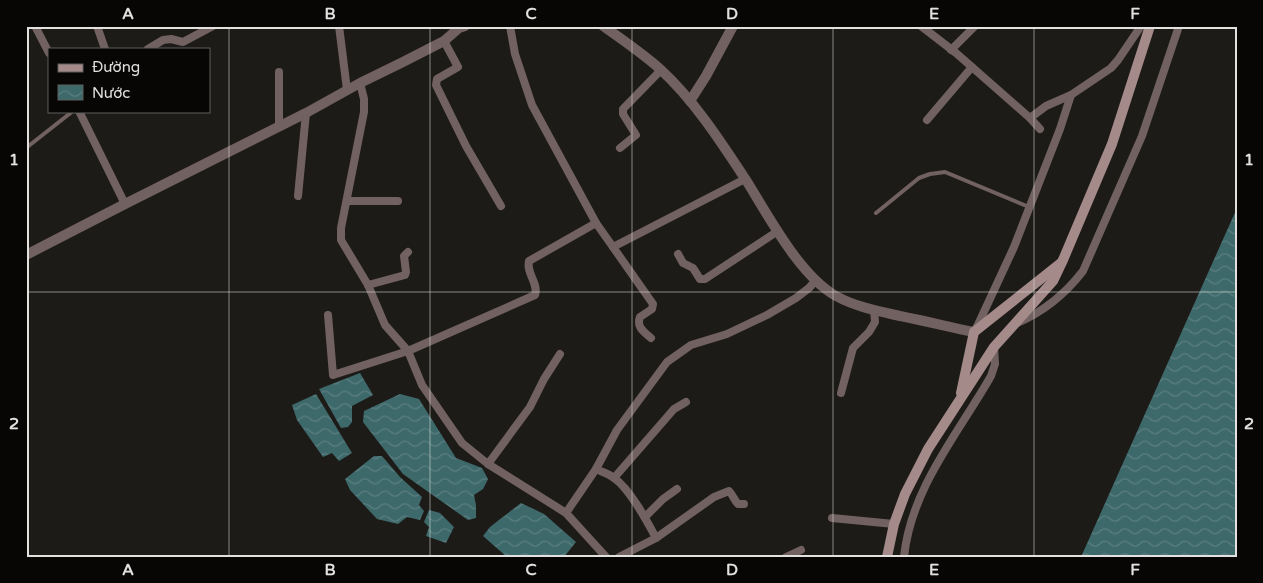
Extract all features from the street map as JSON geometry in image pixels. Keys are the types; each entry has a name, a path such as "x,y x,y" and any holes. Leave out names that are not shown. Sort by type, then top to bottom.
{"main road":[{"path":"887,557 894,524 905,494 928,449 994,347 1053,282 1112,144 1150,26"},
{"path":"960,398 974,332 1063,260"}],"street":[{"path":"35,26 48,51"},
{"path":"97,26 105,48"},
{"path":"150,48 163,40 183,42 213,26"},
{"path":"339,26 347,90"},
{"path":"510,26 516,54 532,105 596,223 653,304 652,309 640,317 638,323 651,338"},
{"path":"603,26 630,44 661,70 690,101 745,179 778,232 816,280 834,294 853,305 974,332 1014,247 1060,129 1071,95"},
{"path":"690,101 733,26"},
{"path":"921,26 972,67 1040,129"},
{"path":"952,50 975,26"},
{"path":"1030,118 1046,106 1071,95 1111,68 1142,26"},
{"path":"1013,325 1033,316 1048,305 1074,283 1084,271 1142,136 1180,26"},
{"path":"26,255 444,41 461,27"},
{"path":"444,41 458,67 437,79 436,85 466,146 501,206"},
{"path":"926,120 972,67"},
{"path":"620,148 636,135 623,114 623,109 661,70"},
{"path":"279,72 279,125"},
{"path":"360,83 364,99 364,112 340,238 368,285 385,325 408,351 422,384 439,412 462,443 488,464 566,513 606,557"},
{"path":"79,112 124,204"},
{"path":"298,196 306,113"},
{"path":"614,247 745,179"},
{"path":"347,201 398,201"},
{"path":"328,315 333,375 408,351 535,295 536,289 528,266 529,261 596,223"},
{"path":"678,254 686,265 693,268 700,278 705,279 778,232"},
{"path":"368,285 405,275 404,256 408,252"},
{"path":"566,513 596,469 617,430 667,362 691,345 716,338 766,315 796,298 816,280"},
{"path":"841,393 852,348 869,332 875,322 874,310"},
{"path":"904,557 910,525 924,487 994,369 994,347"},
{"path":"488,464 530,407 544,379 560,354"},
{"path":"614,478 674,409 686,402"},
{"path":"596,469 614,478 621,484 645,517 656,538"},
{"path":"645,517 663,499 677,489"},
{"path":"619,557 656,538 725,491 731,493 735,502 744,504"},
{"path":"832,518 894,524"},
{"path":"898,557 905,546"},
{"path":"786,557 801,550"}],"lane":[{"path":"26,148 72,112"},
{"path":"876,213 919,178 945,172 1029,207"}],"water":[{"path":"1237,208 1237,557 1081,557"},
{"path":"360,373 373,395 352,406 352,422 348,427 341,428 319,389"},
{"path":"316,394 352,453 339,461 332,453 323,457 297,420 292,405"},
{"path":"400,394 419,399 456,458 482,468 488,479 483,489 474,495 476,518 468,520 403,474 363,422 364,411"},
{"path":"374,456 382,456 400,477 422,497 419,505 424,511 420,520 407,517 398,524 377,519 350,490 345,479"},
{"path":"521,503 544,514 576,542 564,557 507,557 483,536 490,527"},
{"path":"429,510 440,513 454,527 446,543 426,536 429,527 424,522"}]}
